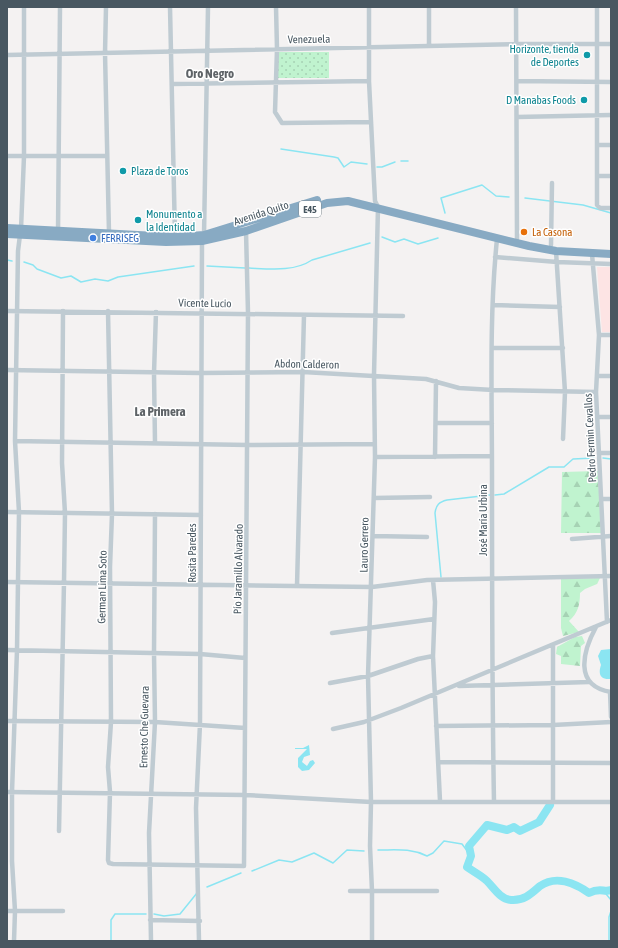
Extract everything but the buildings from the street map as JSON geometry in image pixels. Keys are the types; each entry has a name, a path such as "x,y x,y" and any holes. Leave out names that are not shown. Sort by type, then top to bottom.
{"highway":[{"name":"Avenida Quito","path":"7,234 20,232 109,233 203,238 326,197 347,196 496,239 592,254 611,254"},
{"name":"Avenida Quito","path":"7,228 20,232 166,242 246,231 327,203 348,201 376,204 554,248 611,249"}],"street":[{"path":"14,941 15,911 9,861 9,792 15,721 17,650 19,512 16,441 18,251 24,156 24,7"},
{"path":"58,232 60,7"},
{"path":"106,7 106,156 109,233"},
{"path":"170,7 175,237"},
{"name":"Rosita Paredes","path":"199,941 200,921 196,808 198,795 200,724 200,373 209,50 208,7"},
{"path":"276,7 277,49 275,112 282,123 370,122"},
{"name":"Lauro Gerrero","path":"369,7 368,47 370,122 376,204 376,316 374,375 375,457 368,676 372,941"},
{"path":"429,7 429,46"},
{"path":"516,7 516,239"},
{"path":"597,7 598,206 611,208"},
{"name":"Venezuela","path":"7,55 517,44 611,44"},
{"path":"172,84 369,81"},
{"path":"517,81 611,82"},
{"path":"517,117 611,115"},
{"path":"597,145 611,145"},
{"path":"7,156 106,156"},
{"path":"597,176 611,176"},
{"path":"552,183 554,248 557,262 565,392 563,439"},
{"name":"Pío Jaramillo Alvarado","path":"198,865 244,866 248,445 248,264 246,231"},
{"name":"José María Urbina","path":"494,802 492,686 492,423 493,305 496,239"},
{"name":"Pedro Fermin Cevallos","path":"592,254 599,335 596,392 602,499 604,576 609,621"},
{"path":"495,257 557,262 611,264"},
{"path":"493,305 560,307"},
{"name":"Vicente Lucio","path":"7,311 202,312 403,316"},
{"path":"59,831 64,582 62,440 64,311"},
{"name":"German Lima Soto","path":"108,311 108,372 112,514 110,583 111,722 108,767 110,792 109,863 149,863"},
{"path":"155,443 154,373 156,312"},
{"path":"297,586 302,443 304,315"},
{"path":"599,335 611,335"},
{"path":"493,348 563,348"},
{"name":"Abdon Calderon","path":"7,370 154,373 303,372 374,375 436,381 459,388 596,392"},
{"path":"598,376 611,376"},
{"path":"434,457 436,381"},
{"path":"598,417 611,417"},
{"path":"436,423 492,423"},
{"path":"16,441 62,440 110,443 248,445 302,443 374,444"},
{"path":"599,453 611,453"},
{"path":"375,457 492,456"},
{"path":"374,498 430,497"},
{"path":"602,499 611,499"},
{"path":"7,512 201,515"},
{"name":"Ernesto Che Guevara","path":"151,941 149,863 155,722 155,514"},
{"path":"373,536 427,537"},
{"path":"572,539 611,536"},
{"path":"7,582 154,585 246,584 372,587 420,580 492,577 611,576"},
{"path":"433,580 433,656 440,801"},
{"path":"332,633 434,619"},
{"path":"333,729 369,720 457,686 609,621"},
{"path":"589,682 586,674 584,655 588,642 596,627"},
{"path":"553,645 552,762 554,802"},
{"path":"7,650 200,654 245,658"},
{"path":"330,683 368,676 418,659 433,656"},
{"path":"457,686 589,682 610,692 611,717"},
{"path":"7,721 61,723 155,722 245,728"},
{"path":"436,726 493,724 553,725 611,722"},
{"path":"439,762 611,763"},
{"path":"9,792 110,792 245,795 371,802 611,802"},
{"path":"149,863 198,865"},
{"path":"350,891 437,891"},
{"path":"7,911 63,911"},
{"path":"150,920 200,921"}],"shaded area":[{"path":"597,267 611,267 611,332 602,332"}],"green space":[{"path":"278,52 329,52 329,78 278,78"},
{"path":"598,471 601,533 561,533 562,472"},
{"path":"600,578 597,584 580,593 578,608 575,615 569,621 579,632 563,636 561,628 561,579"},
{"path":"582,636 585,643 581,646 580,666 561,664 561,656 556,654 557,647 575,637"}],"water":[{"path":"611,649 611,679 607,679 602,677 600,674 601,665 598,656 601,650"},
{"path":"309,745 310,755 304,757 302,762 307,766 310,761 313,760 315,763 309,770 302,771 298,767 298,758 307,749 295,748 303,748"}],"waterway":[{"path":"281,149 338,158 344,167 351,162 367,164"},
{"path":"401,161 408,161"},
{"path":"377,167 382,167 395,162"},
{"path":"445,213 441,198 482,185 496,196 509,197"},
{"path":"525,198 583,205 611,213"},
{"path":"382,237 395,242 404,239 418,244 438,238"},
{"path":"249,268 290,268 370,243"},
{"path":"7,260 12,261"},
{"path":"24,262 33,265 37,269 61,278 71,276 81,282 95,279 108,281 118,277 194,266"},
{"path":"207,266 245,268"},
{"path":"495,495 504,494 549,467 564,467 573,459 594,458"},
{"path":"603,458 611,459"},
{"path":"441,577 435,513 437,506 447,500 490,495"},
{"path":"550,805 539,822 520,831 514,827 507,830 487,825 469,846 471,856 467,867 485,879 500,895 511,900 524,898 540,886 552,881 572,883 589,893 597,890 611,890"},
{"path":"378,850 409,851 421,853 427,856 433,853 444,841 462,844 471,856"},
{"path":"252,871 279,860 292,862 314,853 333,863 347,850 364,851"},
{"path":"207,887 241,873"},
{"path":"602,889 611,900"},
{"path":"154,914 164,916 180,914 197,893"},
{"path":"609,941 609,917 611,911"},
{"path":"111,941 111,920 115,914 146,914"}],"place":[{"name":"Horizonte, tienda de Deportes","path":"587,55"},
{"name":"D Manabas Foods","path":"584,100"},
{"name":"Plaza de Toros","path":"123,171"},
{"name":"Monumento a la Identidad","path":"138,220"},
{"name":"La Casona","path":"524,232"},
{"name":"FERRISEG","path":"93,238"}],"district":[{"name":"Oro Negro","path":"210,73"},
{"name":"La Primera","path":"160,411"}]}
